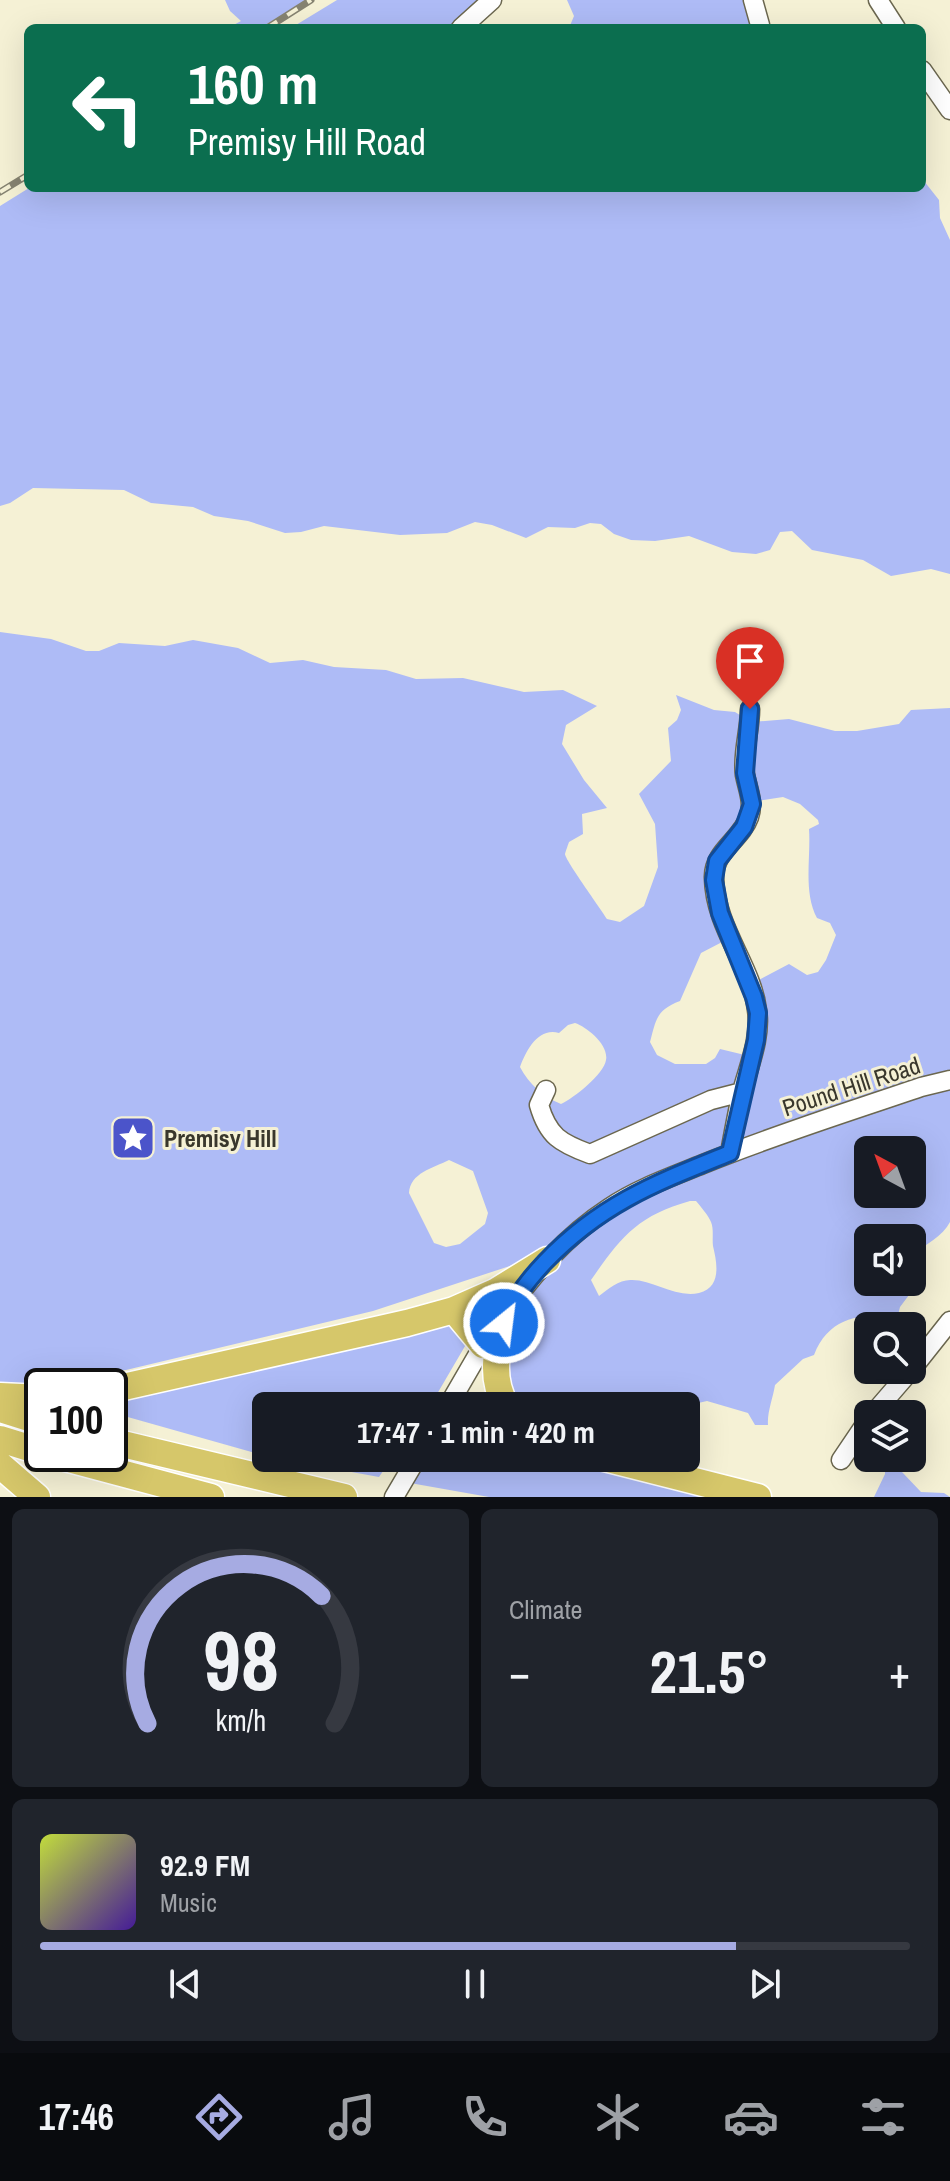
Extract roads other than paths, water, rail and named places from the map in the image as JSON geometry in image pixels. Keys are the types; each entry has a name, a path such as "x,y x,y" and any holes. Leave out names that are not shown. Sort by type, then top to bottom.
{"highway":[{"path":"128,1386 454,1310 495,1292 547,1260"},
{"path":"501,1392 495,1376 495,1356 509,1307"},
{"path":"454,1310 483,1345"},
{"path":"0,1396 24,1397"},
{"path":"0,1409 24,1416"},
{"path":"0,1439 24,1446"},
{"path":"128,1445 344,1497"},
{"path":"0,1465 37,1497"},
{"path":"117,1472 211,1497"},
{"path":"659,1472 758,1497"}],"street":[{"path":"465,24 492,0"},
{"path":"753,0 760,24"},
{"path":"878,0 893,24"},
{"path":"926,76 950,110"},
{"path":"730,1153 756,1040 758,1013 720,913 714,880 717,861 744,827 752,804 745,773 750,709"},
{"name":"Pound Hill Road","path":"456,1392 509,1307 547,1260 565,1241 610,1207 662,1180 730,1153 921,1087 950,1080"},
{"path":"546,1090 539,1105 545,1126 565,1145 590,1154 711,1100 742,1092"},
{"path":"926,1351 950,1321"},
{"path":"885,1400 899,1384"},
{"path":"841,1460 854,1441"},
{"path":"394,1497 409,1472"}],"railway":[{"path":"273,24 311,0"},
{"path":"0,192 24,177"}],"place":[{"name":"Premisy Hill","path":"133,1138"}]}
